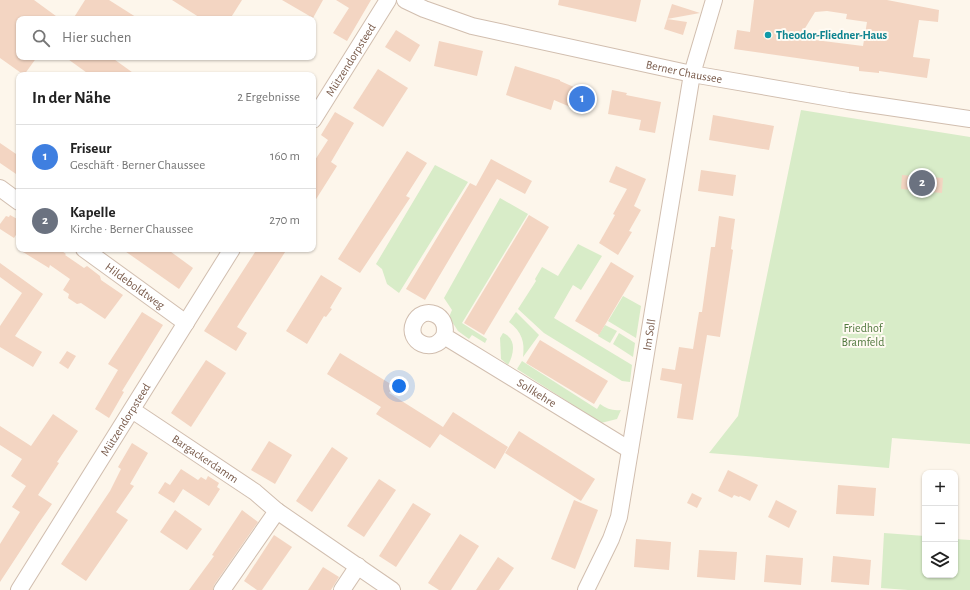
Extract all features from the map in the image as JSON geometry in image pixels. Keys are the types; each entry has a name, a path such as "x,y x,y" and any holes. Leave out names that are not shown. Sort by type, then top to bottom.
{"street":[{"name":"Mützendorpsteed","path":"316,115 388,0"},
{"name":"Berner Chaussee","path":"404,0 424,9 472,26 692,74 970,120"},
{"name":"Im Soll","path":"586,590 611,539 619,517 692,74 714,0"},
{"path":"0,188 16,200"},
{"name":"Hildeboldtweg","path":"88,252 186,324"},
{"name":"Mützendorpsteed","path":"19,590 230,252"},
{"name":"Sollkehre","path":"444,336 630,450"},
{"name":"Bargackerdamm","path":"132,410 255,492 277,511 392,590"},
{"path":"223,589 277,511"},
{"path":"342,590 358,566"}],"green space":[{"name":"Friedhof Bramfeld","path":"801,110 970,137 970,444 892,438 889,468 709,453 738,416"},
{"path":"435,165 468,182 399,293 387,284 382,269 376,264"},
{"path":"500,198 528,214 462,323 487,339 485,343 472,335 469,339 458,331 449,317 452,310 444,298"},
{"path":"578,244 602,256 581,290 573,285 554,318 632,365 630,382 622,381 544,333 518,309 536,281 535,279 542,267 558,276"},
{"path":"623,296 641,306 636,338 608,321"},
{"path":"516,312 539,335 523,357 522,338 509,322"},
{"path":"605,325 617,331 610,343 598,336"},
{"path":"503,333 511,339 513,347 512,356 508,365 501,359 500,338"},
{"path":"619,333 635,343 633,357 613,344"},
{"path":"522,361 597,409 600,404 610,409 621,410 617,419 601,423 517,369"},
{"path":"884,533 922,536 922,578 958,578 958,539 970,540 970,590 908,590 881,588"}],"building":[{"path":"0,0 34,0 56,16 16,16 16,60 35,60 26,72 20,72 0,58"},
{"path":"85,0 109,0 134,16 75,16"},
{"path":"172,0 242,0 232,16 197,16"},
{"path":"282,0 323,0 314,16 310,16"},
{"path":"336,0 371,0 347,41 333,33 349,8"},
{"path":"559,0 641,0 636,22 558,5"},
{"name":"Theodor-Fliedner-Haus","path":"754,0 887,0 939,10 938,22 919,20 913,57 930,59 927,78 879,71 879,73 859,71 859,67 734,49 737,30 750,32","holes":["827,11 847,14 846,19 867,22 863,46 799,38 815,12"]},
{"path":"672,4 700,13 667,19"},
{"path":"667,19 687,22 683,35 664,29"},
{"path":"396,30 420,45 410,62 385,47"},
{"path":"439,41 483,51 477,76 434,66"},
{"path":"69,60 115,60 132,72 86,72"},
{"path":"515,66 560,80 590,94 582,112 554,100 551,110 506,95"},
{"path":"378,69 408,88 383,127 353,108"},
{"path":"612,90 627,93 626,95 661,102 655,133 639,130 641,120 608,114"},
{"path":"335,112 354,123 331,162 337,166 316,199 316,158 328,140 321,135"},
{"path":"713,115 774,126 769,150 709,140"},
{"path":"0,143 16,154 16,174 0,163"},
{"path":"407,151 427,163 406,196 410,198 360,273 338,259"},
{"path":"491,159 532,181 525,194 497,179 425,300 406,289 470,183 476,186"},
{"path":"616,166 646,179 634,206 641,210 629,231 632,232 618,255 599,243 615,215 613,214 627,189 609,182"},
{"path":"701,170 736,175 733,196 698,191"},
{"path":"914,171 931,172 930,177 943,178 942,193 930,192 929,196 921,196 912,195 913,190 901,189 902,175 914,176"},
{"path":"10,215 16,218 16,235 14,238 0,229 0,224 6,216 9,217"},
{"path":"529,215 549,227 484,335 464,323"},
{"path":"719,216 735,219 731,249 733,250 720,337 707,335 693,420 677,418 682,384 660,380 662,368 675,370 679,347 693,349 699,312 702,312 711,247 715,247"},
{"path":"23,252 63,252 66,254 65,255 84,268 87,266 100,276 101,280 123,295 105,319 81,303 77,304 68,298 69,294 63,290 70,279 50,265 49,268"},
{"path":"126,252 171,252 193,268 179,289"},
{"path":"255,252 285,252 237,327 247,333 236,351 204,331"},
{"path":"611,262 634,276 599,335 575,321"},
{"path":"0,263 43,294 15,336 42,352 33,367 0,347 0,326 22,293 0,277"},
{"path":"321,275 342,288 330,308 332,309 326,317 324,316 307,344 286,331"},
{"path":"142,312 163,325 122,391 124,392 109,418 95,409 118,370 108,364"},
{"path":"540,340 608,381 594,404 526,363"},
{"path":"67,351 76,356 68,369 59,363"},
{"path":"340,353 394,386 389,393 443,427 453,412 508,447 495,469 440,434 430,448 376,414 381,407 327,374"},
{"path":"206,360 226,373 191,427 171,413"},
{"path":"53,414 78,431 57,462 59,463 38,495 52,504 0,582 0,544 20,512 12,507 26,486 11,476 22,459 0,445 0,426 31,446"},
{"path":"519,431 595,479 581,501 505,453"},
{"path":"269,441 292,455 275,484 251,470"},
{"path":"132,443 148,453 130,484 134,486 116,512 128,520 86,581 61,564 110,491 121,469 118,467"},
{"path":"332,447 348,458 312,512 296,501"},
{"path":"181,469 198,480 201,477 206,480 208,476 219,483 217,487 220,489 209,506 183,489 174,503 158,493 165,482 170,485"},
{"path":"728,470 758,485 750,501 734,495 732,498 718,491"},
{"path":"379,479 396,490 364,537 347,526"},
{"path":"838,485 876,488 874,516 836,514"},
{"path":"692,493 702,498 697,508 687,503"},
{"path":"574,500 598,510 575,569 551,559"},
{"path":"776,500 797,511 789,528 768,517"},
{"path":"413,503 431,514 396,567 379,556"},
{"path":"175,510 202,529 187,550 160,532"},
{"path":"242,510 258,522 214,585 213,590 189,590 214,556 212,555"},
{"path":"460,534 479,546 451,590 439,590 428,583"},
{"path":"274,535 292,547 262,590 257,590 244,581"},
{"path":"636,539 671,542 669,570 634,567"},
{"path":"699,550 737,552 735,580 697,577"},
{"path":"766,555 803,558 801,585 764,582"},
{"path":"833,556 871,560 869,585 831,582"},
{"path":"498,557 514,568 499,590 476,590"},
{"path":"323,567 339,577 331,590 308,590"}],"place":[{"name":"Theodor-Fliedner-Haus","path":"768,35"},
{"name":"Friseur","path":"582,99"},
{"name":"Kapelle","path":"922,183"}]}
